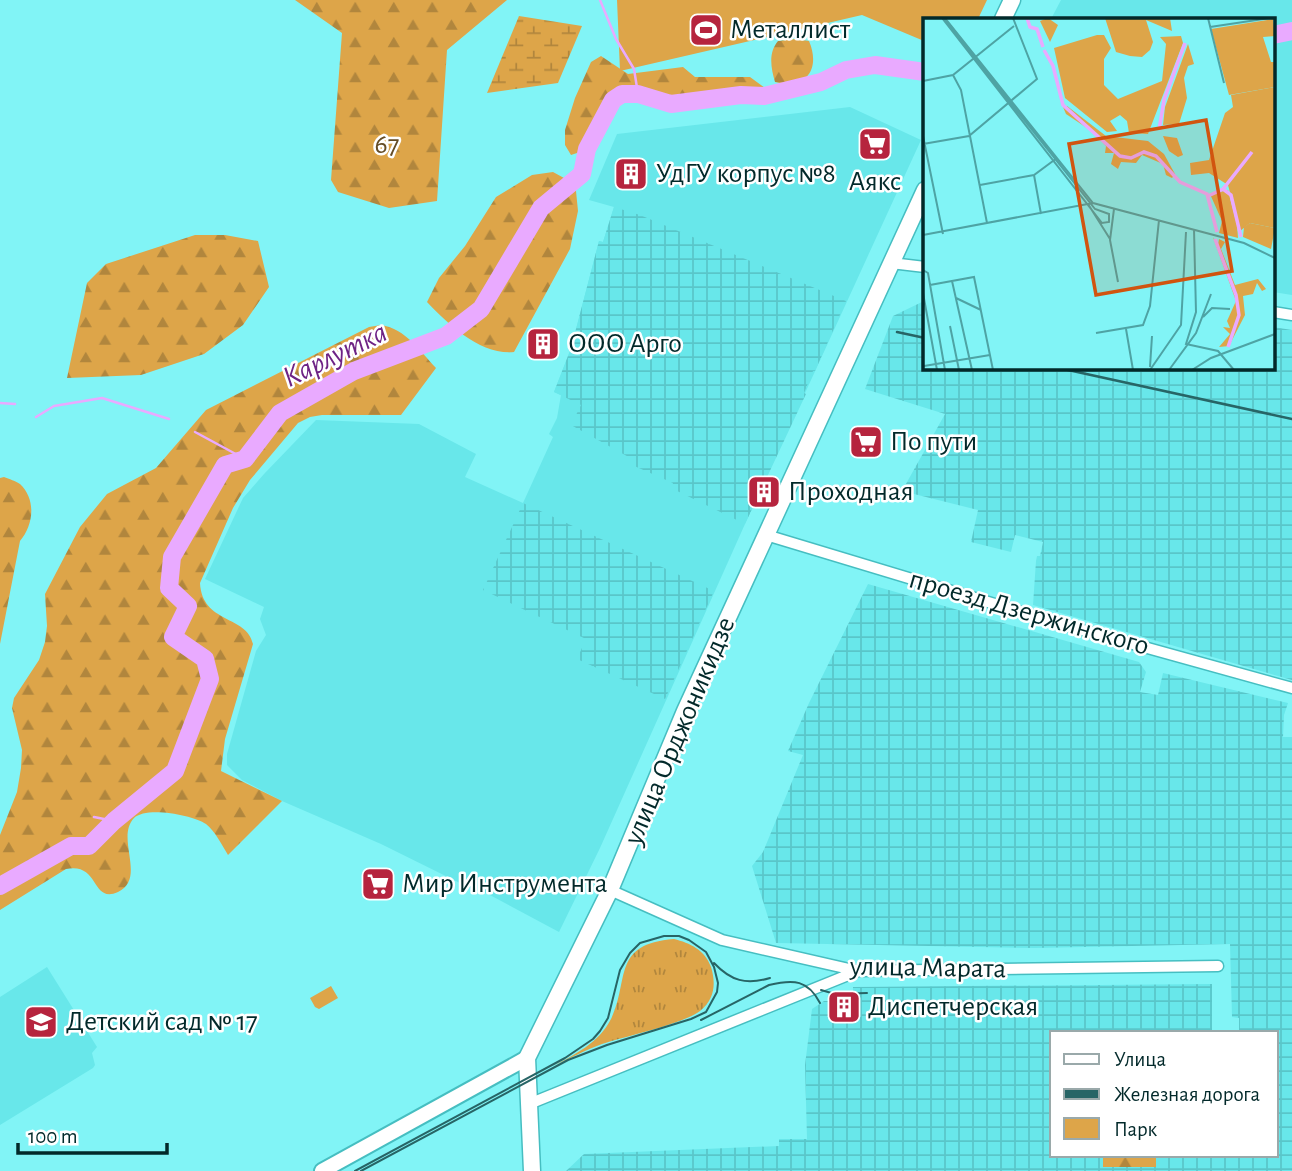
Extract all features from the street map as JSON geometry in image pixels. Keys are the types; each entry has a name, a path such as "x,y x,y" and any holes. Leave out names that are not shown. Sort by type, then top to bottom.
{"main road":[{"path":"1003,18 1012,0"},
{"name":"улица Орджоникидзе","path":"527,1058 610,890 685,710 923,194"},
{"path":"322,1171 527,1058 532,1171"}],"street":[{"path":"891,262 923,267"},
{"path":"1274,312 1292,315"},
{"name":"проезд Дзержинского","path":"766,536 1061,624 1292,688"},
{"name":"улица Марата","path":"610,890 722,940 859,971 1218,965"},
{"path":"529,1104 859,971"}],"shaded area":[{"path":"1061,0 1292,0 1292,24 1274,27 1274,18 1052,18"},
{"path":"1292,39 1292,295 1274,292 1274,41"},
{"path":"850,107 921,140 600,848 559,932 488,894 474,890 242,780 227,765 227,754 256,651 266,635 260,619 264,607 205,579 243,498 264,474 316,420 419,424 476,454 465,477 523,503 553,437 549,434 557,418 561,395 554,392 571,349 599,241 603,242 614,207 589,200 617,134"},
{"path":"614,207 640,215 846,301 745,524 671,488 673,483 632,465 634,460 571,425 581,405 554,392 571,348 599,241 603,242"},
{"path":"923,301 923,369 1274,369 1274,327 1292,330 1292,680 1033,605 1036,561 1043,542 1015,535 1011,552 971,542 978,510 902,491 945,414 865,389 893,316"},
{"path":"523,503 714,591 665,699 577,659 586,639 483,590"},
{"path":"868,584 1139,662 1146,672 1140,692 1158,695 1163,673 1288,703 1284,715 1283,737 1292,737 1292,1171 566,1171 584,1154 779,1146 779,1139 807,1139 805,1065 812,1009 824,1001 853,1001 853,987 1212,984 1212,1031 1050,1031 1050,1157 1278,1157 1278,1031 1239,1031 1239,1018 1232,1017 1230,944 1035,948 776,943 752,866 763,852 803,755 788,751"},
{"name":"Детский сад № 17","path":"47,967 97,1047 92,1053 95,1065 0,1125 0,997"}],"green space":[{"name":"67","path":"295,0 507,0 447,50 437,201 389,208 338,192 331,180 342,33"},
{"name":"Металлист","path":"617,0 987,0 978,18 923,18 923,41 862,15 620,71"},
{"path":"519,16 582,26 558,83 487,93"},
{"path":"1292,26 1292,39 1274,41 1274,30"},
{"path":"778,41 809,41 812,68 803,80 786,84 775,82 771,61 773,50"},
{"path":"601,56 628,74 683,67 695,77 750,77 765,88 757,91 671,97 629,89 609,96 580,152 571,155 565,145 565,130 591,62"},
{"path":"553,172 564,178 576,191 578,211 570,249 514,352 489,349 455,329 427,302 439,278 465,246 496,197 532,175"},
{"path":"195,235 225,235 258,241 269,287 243,325 204,354 141,375 67,378 87,283 106,264"},
{"path":"381,325 405,336 436,368 401,415 322,415 298,423 250,480 233,508 200,583 208,606 242,628 253,644 225,739 221,771 282,801 228,855 212,830 200,821 170,813 140,814 129,826 130,877 126,886 118,892 103,892 85,871 77,868 66,869 0,910 0,835 17,792 21,768 22,750 12,708 14,698 39,660 47,626 45,594 80,527 107,494 156,468 206,410 369,327"},
{"path":"0,478 18,483 25,490 31,513 28,528 20,541 0,644"},
{"path":"674,939 696,948 708,961 714,985 705,1006 681,1021 602,1044 553,1066 585,1047 606,1027 617,1005 631,956 640,948 654,942"},
{"path":"331,986 338,998 319,1009 315,1007 310,998"},
{"path":"1103,1157 1156,1157 1156,1167 1103,1167"}],"waterway":[{"path":"600,0 616,39 634,69 638,94"},
{"name":"Карлутка","path":"1274,35 1292,31"},
{"name":"Карлутка","path":"0,886 71,846 89,846 114,821 175,771 210,679 205,659 173,637 188,606 169,588 172,557 225,465 245,459 280,413 354,371 446,336 481,309 541,208 582,174 587,149 613,100 622,94 638,94 671,104 741,95 764,96 821,82 846,70 875,65 923,72"},
{"path":"36,417 54,406 102,398 169,419"},
{"path":"0,403 15,404"},
{"path":"195,432 245,459"},
{"path":"94,817 114,821"}],"tram line":[{"path":"355,1171 565,1058 593,1039 608,1018 620,970 640,943 664,936 679,936 706,952 718,983 717,992 706,1012 568,1060 361,1171"},
{"path":"714,963 739,980 770,978"},
{"path":"701,1020 778,983 799,983 810,990 820,1003"},
{"path":"821,990 835,994 867,993"}],"railway":[{"path":"897,332 923,338"},
{"path":"1064,369 1292,419"}],"place":[{"name":"Металлист","path":"706,30"},
{"name":"Аякс","path":"875,144"},
{"name":"УдГУ корпус №8","path":"631,174"},
{"name":"ООО Арго","path":"543,344"},
{"name":"По пути","path":"866,442"},
{"name":"Проходная","path":"764,492"},
{"name":"Мир Инструмента","path":"378,884"},
{"name":"Диспетчерская","path":"844,1007"},
{"name":"Детский сад № 17","path":"41,1022"}]}
